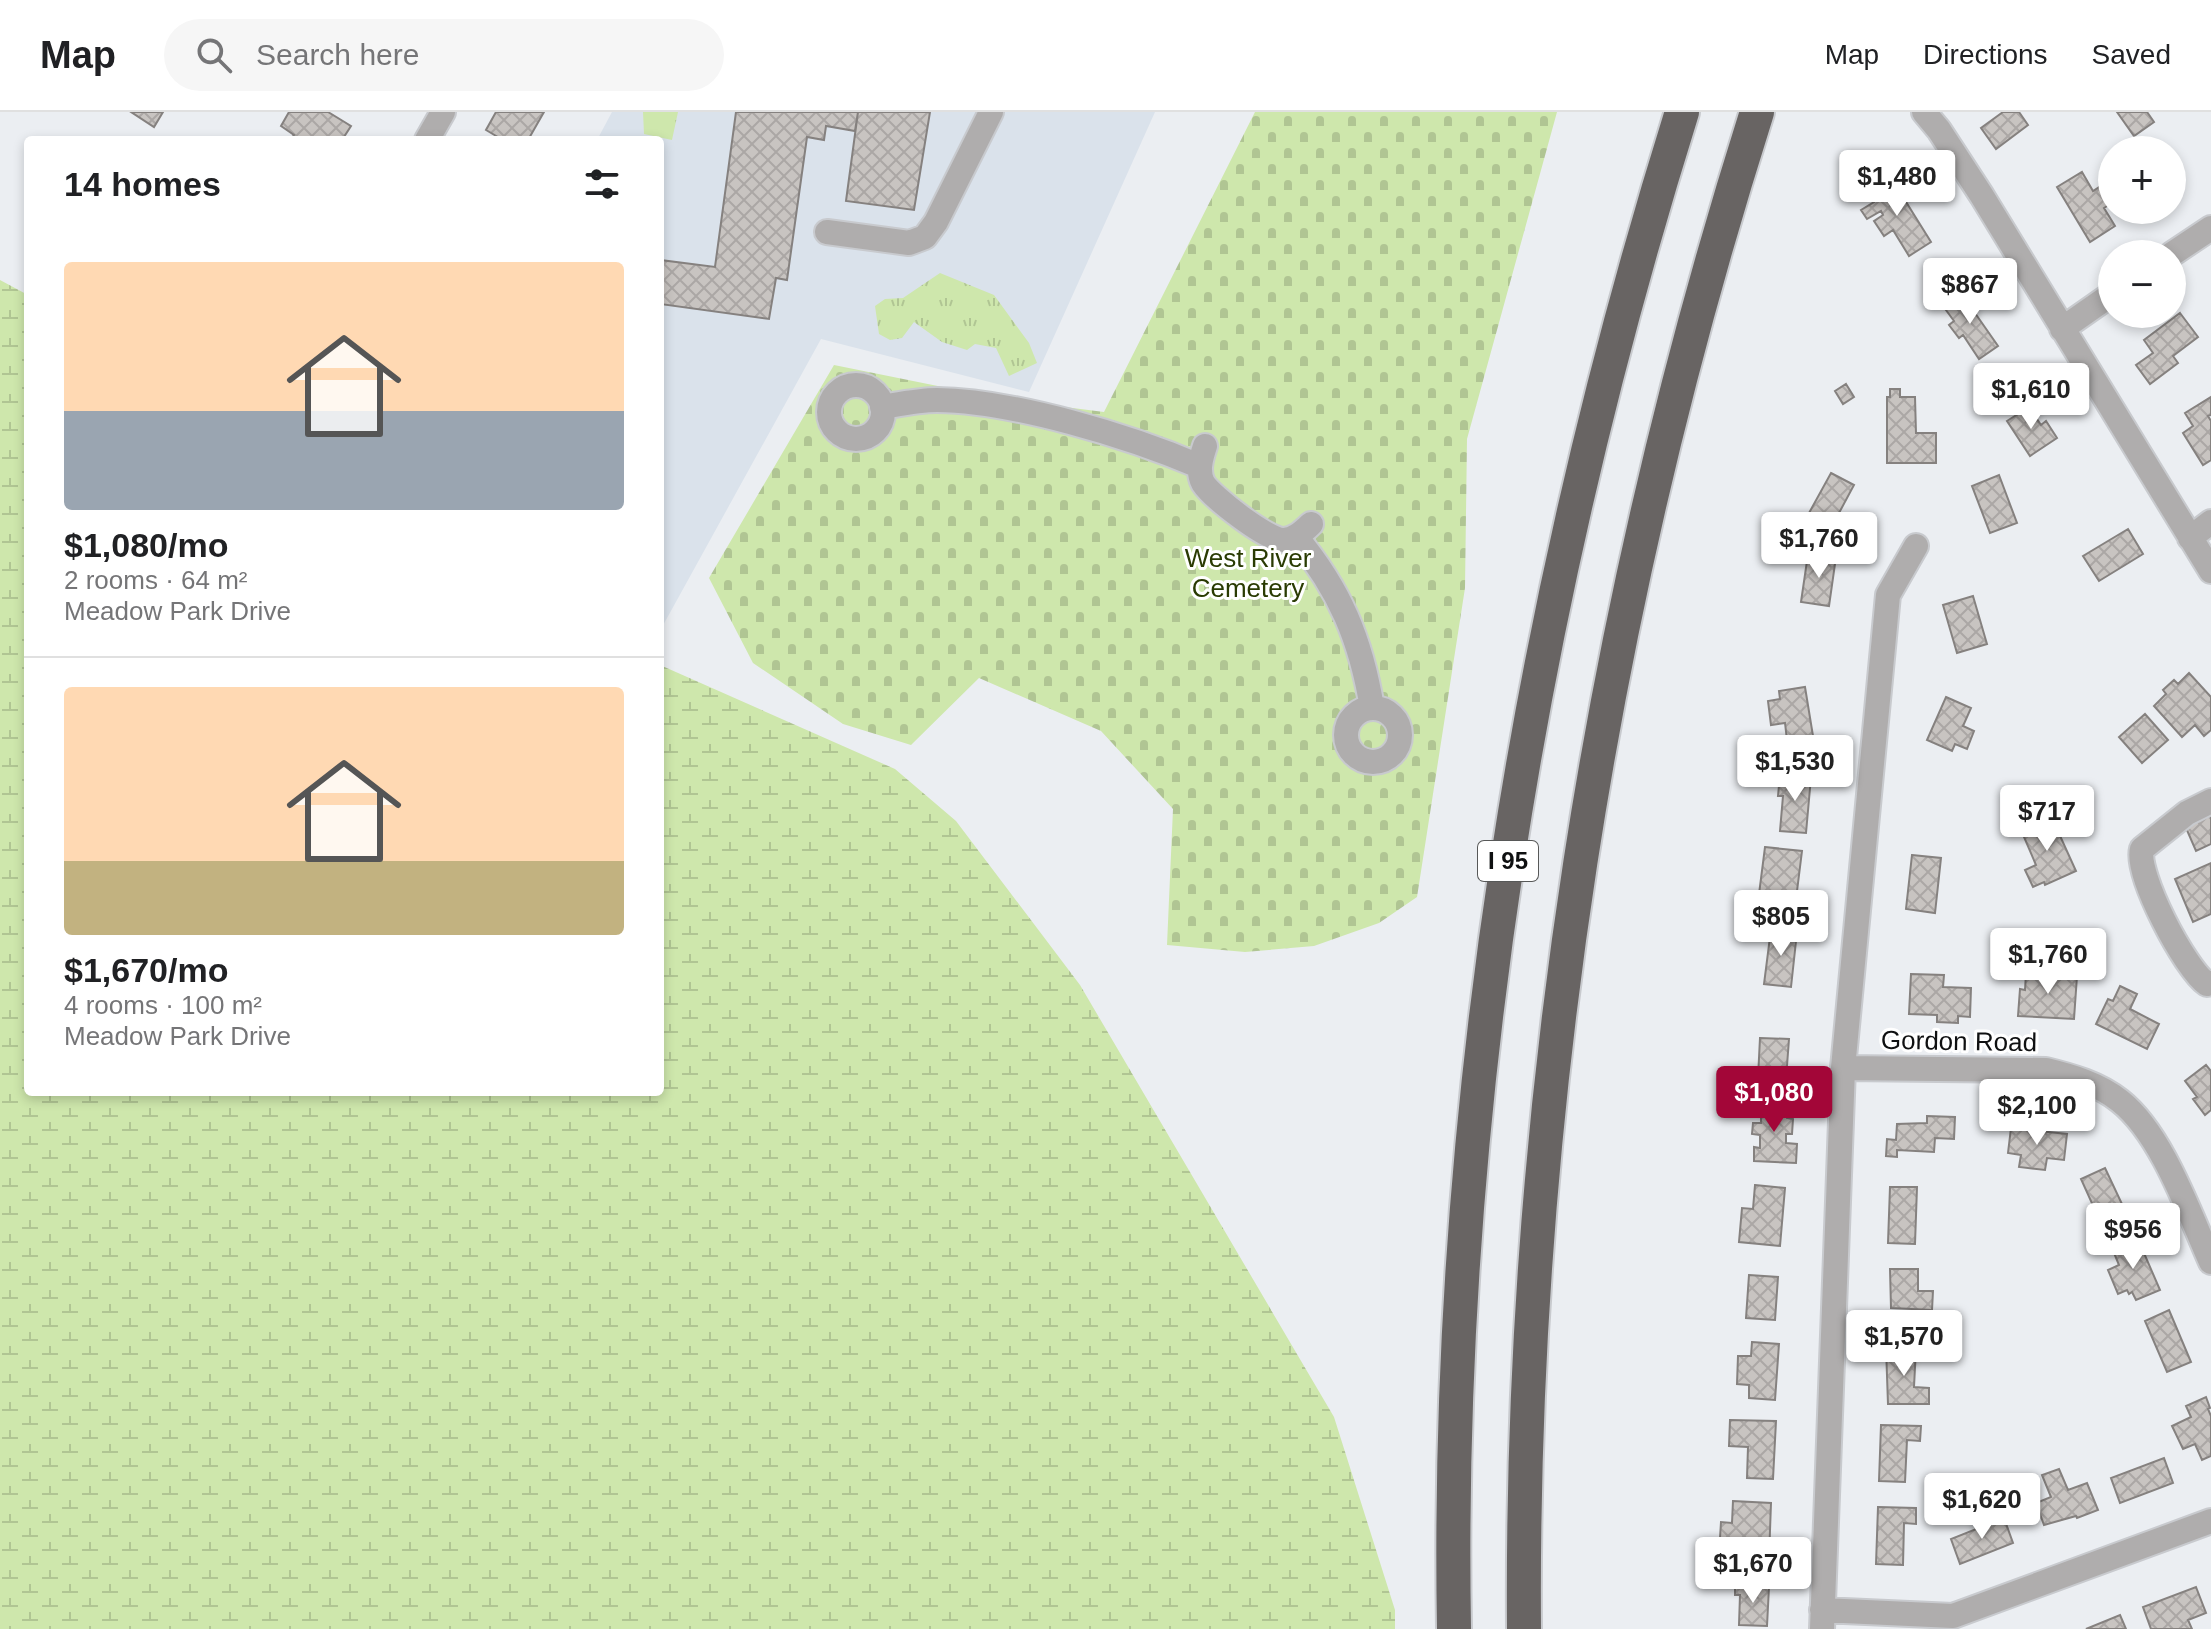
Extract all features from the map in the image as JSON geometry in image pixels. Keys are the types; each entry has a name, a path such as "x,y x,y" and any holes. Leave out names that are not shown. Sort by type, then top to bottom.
{"highway":[{"name":"I 95","path":"1454,1629 1455,1464 1467,1230 1481,1075 1511,841 1538,687 1587,457 1633,276 1682,112"},
{"name":"I 95","path":"1524,1629 1528,1389 1539,1206 1555,1047 1576,888 1613,667 1650,495 1710,263 1757,112"}],"street":[{"path":"429,136 443,112"},
{"path":"827,232 909,243 925,237 936,222 991,112"},
{"path":"1924,112 1982,196 2211,571"},
{"path":"2186,245 2211,228"},
{"path":"2062,329 2098,304"},
{"path":"882,407 937,400 1013,409 1161,450 1202,456 1202,481 1213,495 1268,536 1283,540 1303,530 1346,614 1359,648 1372,708"},
{"path":"2190,538 2211,522"},
{"path":"1916,546 1888,595 1843,1068 1822,1620 1953,1616 2211,1521"},
{"path":"2211,801 2187,813 2142,849 2140,857 2148,885 2198,978 2211,983"},
{"name":"Gordon Road","path":"1843,1068 2046,1070 2075,1077 2100,1088 2135,1115 2158,1147 2209,1254"}],"shaded area":[{"path":"612,112 1155,112 1029,392 821,339 664,624 664,136 599,136"}],"green space":[{"path":"643,112 678,112 672,140 644,134"},
{"name":"West River Cemetery","path":"1255,112 1557,112 1467,439 1465,588 1417,897 1379,923 1314,946 1245,952 1167,945 1173,809 1101,731 979,678 911,745 843,724 753,663 709,578 834,365 1002,399 1104,412"},
{"path":"940,273 994,295 1029,343 1037,363 1009,376 996,348 975,344 967,350 942,342 914,322 902,338 890,340 879,334 875,306 885,299 903,298"},
{"path":"0,280 24,293 24,1096 664,1096 664,667 895,769 956,821 1080,985 1334,1417 1395,1610 1395,1629 0,1629"}],"building":[{"path":"131,112 163,112 154,127"},
{"path":"289,112 328,112 351,126 345,136 293,136 281,126"},
{"path":"496,112 544,112 530,136 496,136 486,130"},
{"path":"736,112 858,112 855,131 826,126 824,140 807,137 787,280 776,278 769,319 664,305 664,261 715,267"},
{"path":"858,112 930,112 914,210 846,201"},
{"path":"2003,112 2019,112 2028,125 1996,149 1981,128"},
{"path":"2117,112 2147,112 2154,122 2134,136"},
{"path":"2082,172 2093,191 2098,188 2098,224 2115,226 2090,242 2057,187"},
{"path":"1893,181 1931,242 1909,256 1893,230 1884,236 1874,221 1883,215 1881,211 1867,219 1861,210 1874,202 1871,195"},
{"path":"1961,293 1998,346 1979,359 1963,335 1959,338 1949,325 1954,321 1943,306"},
{"path":"2186,321 2198,337 2173,356 2178,363 2150,384 2136,365 2153,353 2144,340 2160,328 2186,328"},
{"path":"1846,384 1854,397 1843,404 1835,391"},
{"path":"1890,389 1900,389 1900,397 1915,397 1916,433 1936,433 1936,463 1887,463 1887,397 1890,397"},
{"path":"2211,397 2211,415 2208,416 2211,421 2211,460 2203,465 2183,433 2193,426 2185,413"},
{"path":"2029,407 2041,425 2046,421 2057,438 2030,456 2007,421"},
{"path":"1831,473 1854,485 1832,526 1809,513"},
{"path":"1999,475 2017,523 1990,533 1972,486"},
{"path":"2128,529 2143,554 2099,581 2083,556"},
{"path":"1808,554 1836,557 1829,606 1801,602"},
{"path":"1973,596 1987,644 1957,653 1943,605"},
{"path":"2189,673 2211,697 2211,730 2204,736 2195,725 2182,737 2154,706 2166,694 2163,690 2174,680 2178,684"},
{"path":"1805,687 1813,736 1787,740 1785,723 1771,725 1768,701 1780,699 1779,691"},
{"path":"1946,697 1971,708 1963,726 1974,731 1967,749 1955,744 1952,751 1927,740"},
{"path":"2145,714 2168,740 2142,763 2119,737"},
{"path":"1780,775 1811,777 1806,833 1780,831 1783,796 1778,796"},
{"path":"2211,809 2211,844 2196,851 2183,821"},
{"path":"2051,816 2076,871 2033,887 2025,870 2036,865 2021,830"},
{"path":"1765,847 1802,851 1795,907 1758,902"},
{"path":"1912,855 1941,858 1935,913 1906,909"},
{"path":"2211,863 2211,914 2193,922 2175,879"},
{"path":"1771,929 1797,932 1791,987 1764,984"},
{"path":"2026,973 2077,976 2074,1019 2018,1016 2020,989 2025,990"},
{"path":"1911,974 1944,975 1943,987 1971,988 1970,1017 1958,1016 1958,1023 1937,1022 1937,1015 1909,1014"},
{"path":"2120,986 2137,994 2130,1009 2159,1024 2147,1049 2096,1024 2108,999 2113,1001"},
{"path":"1760,1038 1789,1039 1786,1079 1758,1078"},
{"path":"2206,1065 2211,1071 2211,1110 2205,1115 2185,1081"},
{"path":"1757,1102 1787,1104 1787,1118 1793,1119 1792,1134 1786,1134 1786,1143 1797,1144 1796,1163 1754,1161 1754,1147 1760,1148 1760,1135 1752,1134 1753,1123 1761,1123 1761,1117 1756,1117"},
{"path":"1927,1116 1955,1117 1954,1139 1935,1138 1934,1152 1897,1150 1897,1157 1886,1156 1887,1139 1896,1140 1897,1124 1927,1123"},
{"path":"2011,1128 2067,1134 2064,1160 2047,1158 2045,1170 2019,1167 2021,1155 2008,1153"},
{"path":"2105,1168 2129,1219 2104,1230 2081,1179"},
{"path":"1755,1185 1785,1188 1780,1246 1739,1242 1742,1208 1753,1209"},
{"path":"1890,1187 1917,1187 1915,1244 1888,1243"},
{"path":"2137,1237 2160,1290 2136,1300 2127,1290 2118,1294 2108,1270 2119,1265 2112,1248"},
{"path":"1890,1269 1918,1269 1918,1291 1933,1291 1932,1310 1891,1308"},
{"path":"1749,1275 1778,1277 1775,1320 1746,1318"},
{"path":"2169,1310 2191,1362 2167,1372 2145,1321"},
{"path":"1752,1342 1779,1344 1775,1400 1749,1398 1749,1385 1737,1384 1738,1356 1751,1356"},
{"path":"1886,1347 1916,1348 1914,1387 1929,1388 1929,1404 1888,1404"},
{"path":"2206,1397 2211,1416 2211,1456 2202,1460 2195,1444 2183,1449 2172,1426 2191,1417 2186,1406"},
{"path":"1730,1420 1776,1421 1773,1479 1747,1478 1748,1447 1729,1446"},
{"path":"1881,1425 1921,1426 1920,1441 1907,1440 1905,1482 1879,1481"},
{"path":"2164,1458 2173,1483 2120,1503 2111,1478"},
{"path":"2059,1469 2068,1490 2087,1483 2098,1510 2044,1525 2036,1503 2051,1497 2042,1475"},
{"path":"1733,1501 1771,1503 1769,1558 1743,1557 1744,1541 1720,1538 1721,1522 1732,1523"},
{"path":"1878,1507 1916,1508 1916,1524 1904,1523 1903,1565 1876,1564"},
{"path":"2004,1518 2013,1543 1960,1564 1951,1539"},
{"path":"1735,1585 1769,1587 1767,1626 1739,1625 1740,1595 1735,1595"},
{"path":"2196,1587 2206,1613 2188,1620 2192,1629 2151,1629 2143,1607"},
{"path":"2120,1615 2126,1629 2086,1629"}]}
